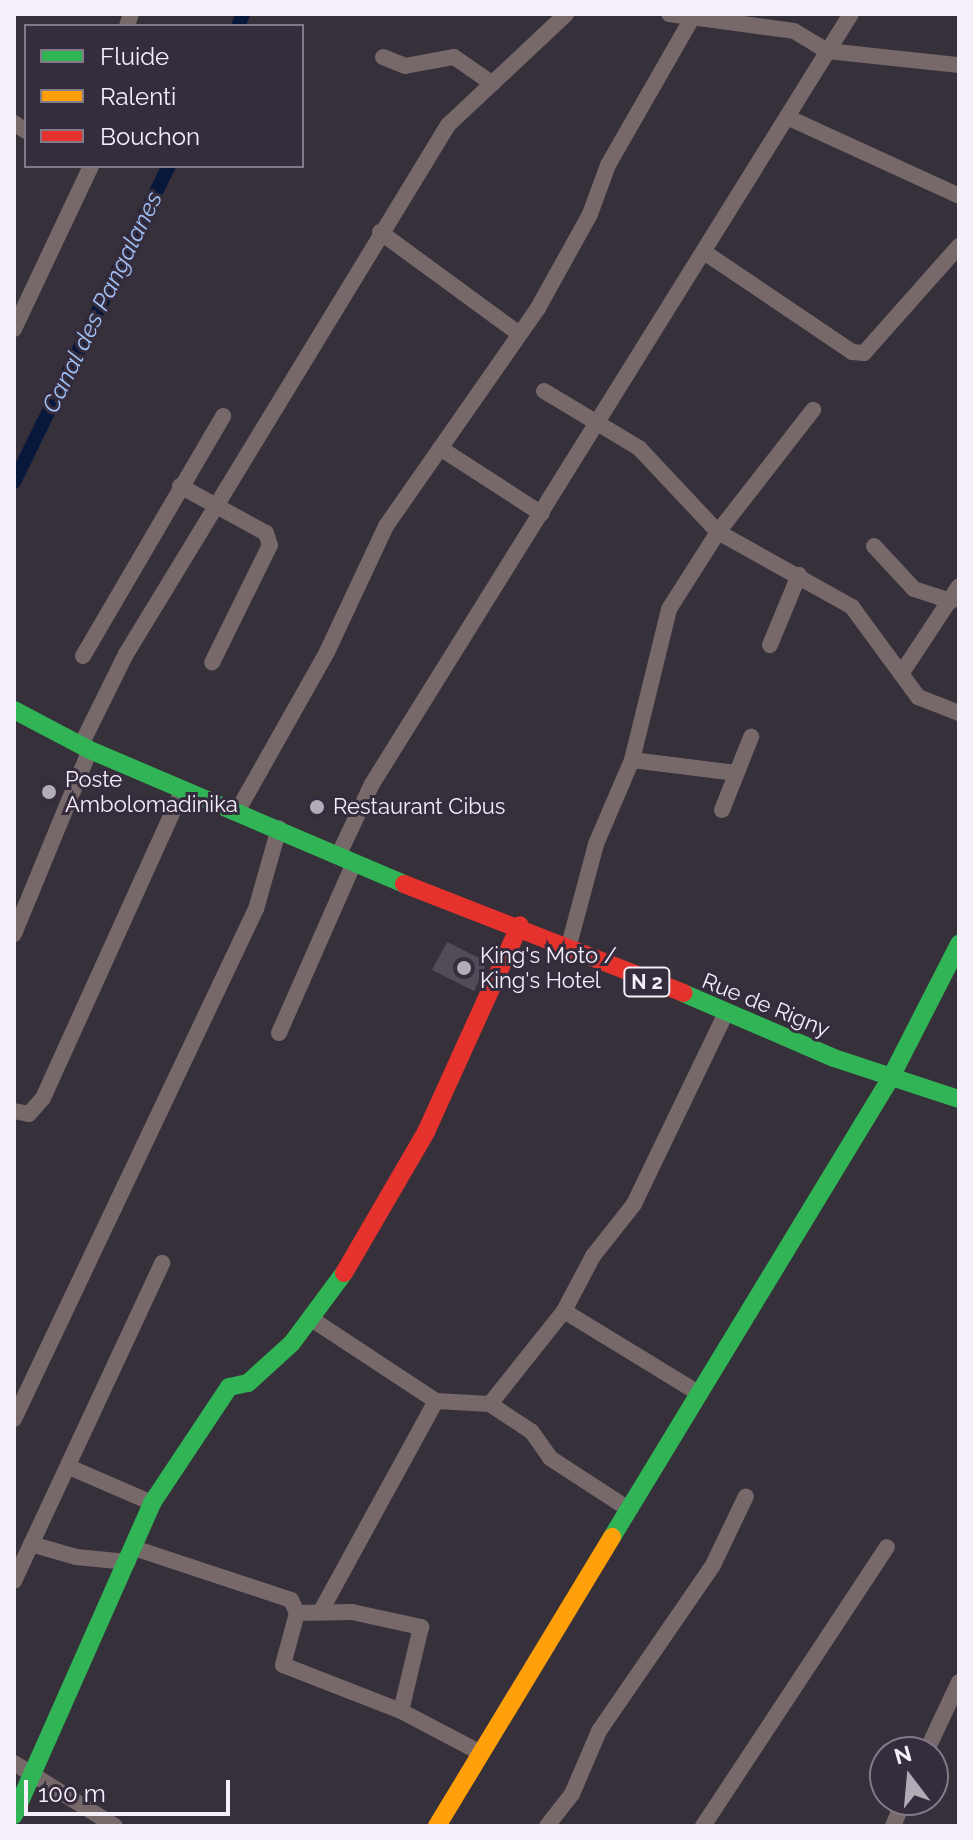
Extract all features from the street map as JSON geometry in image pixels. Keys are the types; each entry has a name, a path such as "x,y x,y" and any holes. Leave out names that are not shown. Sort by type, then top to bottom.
{"street":[{"path":"14,934 85,747 126,654 380,232 448,125 566,14"},
{"path":"669,14 691,20 794,31 827,51 959,65"},
{"path":"279,1033 372,784 851,14"},
{"path":"238,810 327,652 386,526 566,259 608,165 691,20"},
{"path":"383,57 405,66 454,57 493,84"},
{"path":"789,118 959,196"},
{"path":"14,329 87,168"},
{"path":"380,232 518,333"},
{"path":"704,252 852,352 864,353 959,246"},
{"path":"544,391 639,448 718,532 852,607 918,697 959,713"},
{"path":"569,945 596,844 632,760 669,609 718,532 813,410"},
{"path":"83,656 223,416"},
{"path":"440,448 542,514"},
{"path":"180,486 266,533 270,545 212,663"},
{"path":"874,546 914,589 955,593 901,674"},
{"path":"770,645 799,575"},
{"name":"N 2","path":"14,710 85,747 238,810 346,859"},
{"path":"722,810 751,737"},
{"path":"632,760 736,773"},
{"path":"14,1111 29,1114 43,1098 183,789"},
{"path":"14,1419 256,909 279,828"},
{"name":"Rue de Rigny","path":"346,859 569,945 725,1015 890,1079 959,1099"},
{"path":"14,1815 22,1768 131,1555 152,1503 229,1387 248,1383 313,1320 426,1132 520,925"},
{"path":"437,1826 890,1079 959,944"},
{"path":"490,1404 564,1311 593,1256 634,1204 725,1015"},
{"path":"14,1581 162,1263"},
{"path":"564,1311 700,1394"},
{"path":"313,1320 436,1401 490,1404 532,1432 550,1458 630,1510"},
{"path":"322,1609 436,1401"},
{"path":"69,1467 152,1503"},
{"path":"547,1826 572,1794 599,1731 713,1565 746,1496"},
{"path":"31,1544 76,1557 131,1555 291,1600 297,1613 283,1665 401,1711 481,1753"},
{"path":"703,1826 887,1547"},
{"path":"297,1613 322,1609 421,1627 401,1711"},
{"path":"934,1736 959,1682"},
{"path":"22,1768 115,1826"}],"building":[{"name":"King's Moto / King's Hotel","path":"447,942 487,962 474,991 432,970"}],"waterway":[{"name":"Canal des Pangalanes","path":"239,24 243,14"},
{"name":"Canal des Pangalanes","path":"14,482 168,168"}],"traffic: fast":[{"path":"14,710 90,750 404,884"},
{"path":"612,1537 890,1079 959,944"},
{"path":"683,993 834,1058 959,1099"},
{"path":"14,1815 152,1503 229,1387 248,1383 292,1343 344,1273"}],"traffic: slow":[{"path":"437,1826 612,1537"}],"traffic: jam":[{"path":"404,884 683,993"},
{"path":"344,1273 426,1132 520,925"}],"place":[{"name":"Poste Ambolomadinika","path":"49,792"},
{"name":"Restaurant Cibus","path":"317,807"},
{"name":"King's Moto / King's Hotel","path":"464,968"}]}
